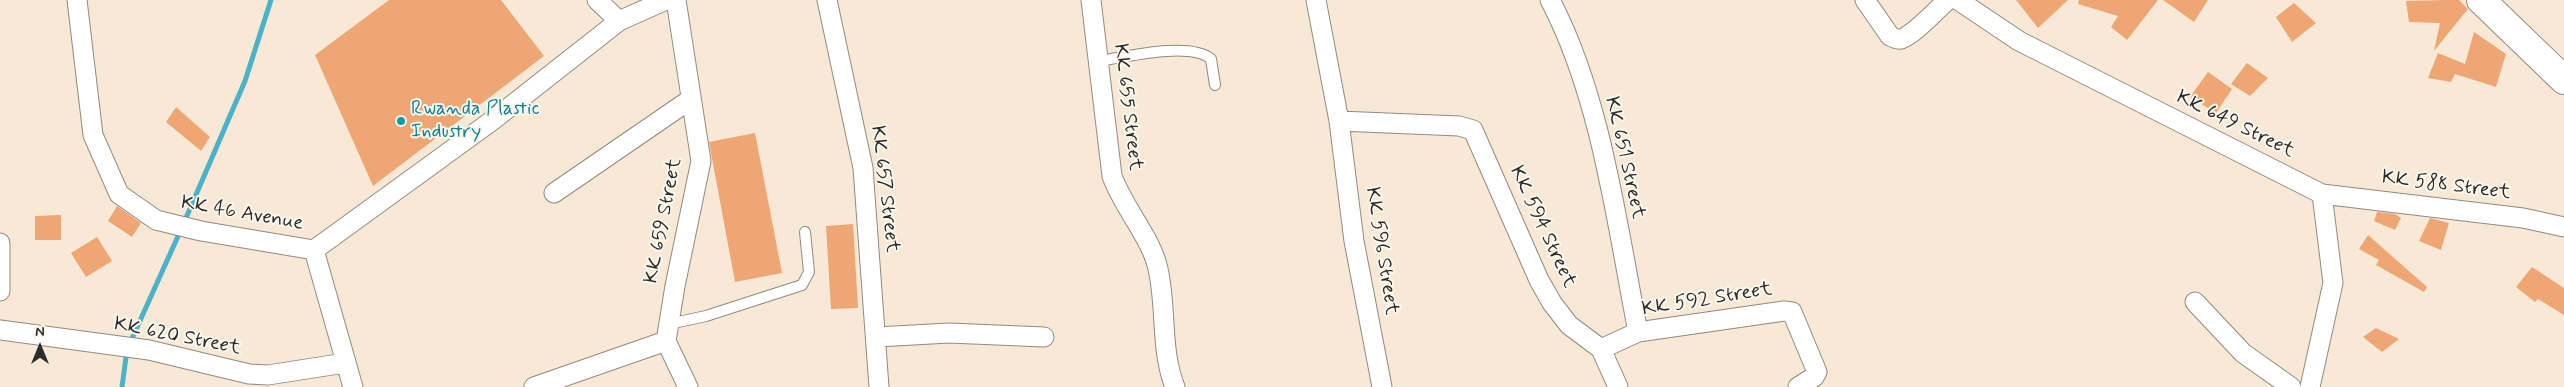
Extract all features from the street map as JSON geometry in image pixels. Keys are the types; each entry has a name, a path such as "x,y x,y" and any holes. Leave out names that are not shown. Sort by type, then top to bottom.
{"main road":[{"path":"2481,0 2564,80"}],"street":[{"name":"KK 46 Avenue","path":"77,0 93,135 118,194 156,220 201,231 314,250 493,120 619,21 666,0"},
{"path":"597,0 619,21"},
{"name":"KK 659 Street","path":"667,333 700,168 676,0"},
{"name":"KK 657 Street","path":"827,0 863,168 879,387"},
{"name":"KK 655 Street","path":"1091,0 1112,176 1118,192 1150,249 1158,269 1165,351 1175,387"},
{"name":"KK 596 Street","path":"1316,0 1339,122 1354,242 1382,387"},
{"name":"KK 651 Street","path":"1550,0 1561,21 1590,101 1638,332"},
{"path":"1865,0 1890,36 1896,39 1910,33 1948,0"},
{"name":"KK 649 Street","path":"1958,0 2019,41 2322,194"},
{"path":"554,193 691,99"},
{"name":"KK 594 Street","path":"1339,122 1468,128 1473,130 1539,280 1552,303 1569,325 1601,348"},
{"path":"2310,387 2333,283 2322,194"},
{"name":"KK 588 Street","path":"2322,194 2523,218 2564,227"},
{"path":"0,243 0,291"},
{"path":"314,250 353,387"},
{"path":"2195,302 2243,353 2291,387"},
{"name":"KK 592 Street","path":"1601,348 1638,332 1784,311 1792,312 1817,372 1814,377 1798,387"},
{"name":"KK 620 Street","path":"0,330 149,350 249,374 268,375 345,363"},
{"path":"535,387 667,333 688,387"},
{"path":"876,337 949,333 1044,337"},
{"path":"1601,348 1618,387"}],"lane":[{"path":"1098,61 1168,51 1204,53 1211,59 1214,86"},
{"path":"667,333 706,316 802,285 809,272 805,232"}],"building":[{"name":"Rwanda Plastic Industry","path":"389,0 501,0 544,56 373,186 315,55"},
{"path":"2016,0 2068,0 2038,28"},
{"path":"2079,0 2158,0 2127,40 2111,27 2118,16 2078,4"},
{"path":"2163,0 2208,0 2194,22"},
{"path":"2459,0 2468,9 2434,51 2440,23 2409,22 2406,1"},
{"path":"2294,3 2316,23 2292,42 2276,17"},
{"path":"2474,32 2506,54 2496,87 2455,74 2451,82 2428,78 2438,53 2465,64"},
{"path":"2247,63 2268,78 2250,96 2231,84"},
{"path":"2208,72 2232,89 2216,113 2190,97"},
{"path":"176,107 210,137 201,151 166,122"},
{"path":"755,133 782,273 735,282 709,142"},
{"path":"117,206 141,223 132,237 108,221"},
{"path":"2377,212 2395,214 2401,218 2395,230 2374,221"},
{"path":"61,215 61,240 35,240 35,216"},
{"path":"2430,218 2449,223 2441,250 2419,241"},
{"path":"853,224 858,308 831,309 826,226"},
{"path":"2368,235 2427,287 2424,292 2376,265 2379,260 2359,249"},
{"path":"97,237 112,261 86,277 71,253"},
{"path":"2532,267 2564,288 2564,315 2538,299 2535,302 2516,287"},
{"path":"2376,328 2399,339 2382,352 2363,337"}],"waterway":[{"path":"186,218 245,81 271,0"},
{"path":"130,343 179,234"},
{"path":"122,387 127,350"}],"place":[{"name":"Rwanda Plastic Industry","path":"401,121"}]}
